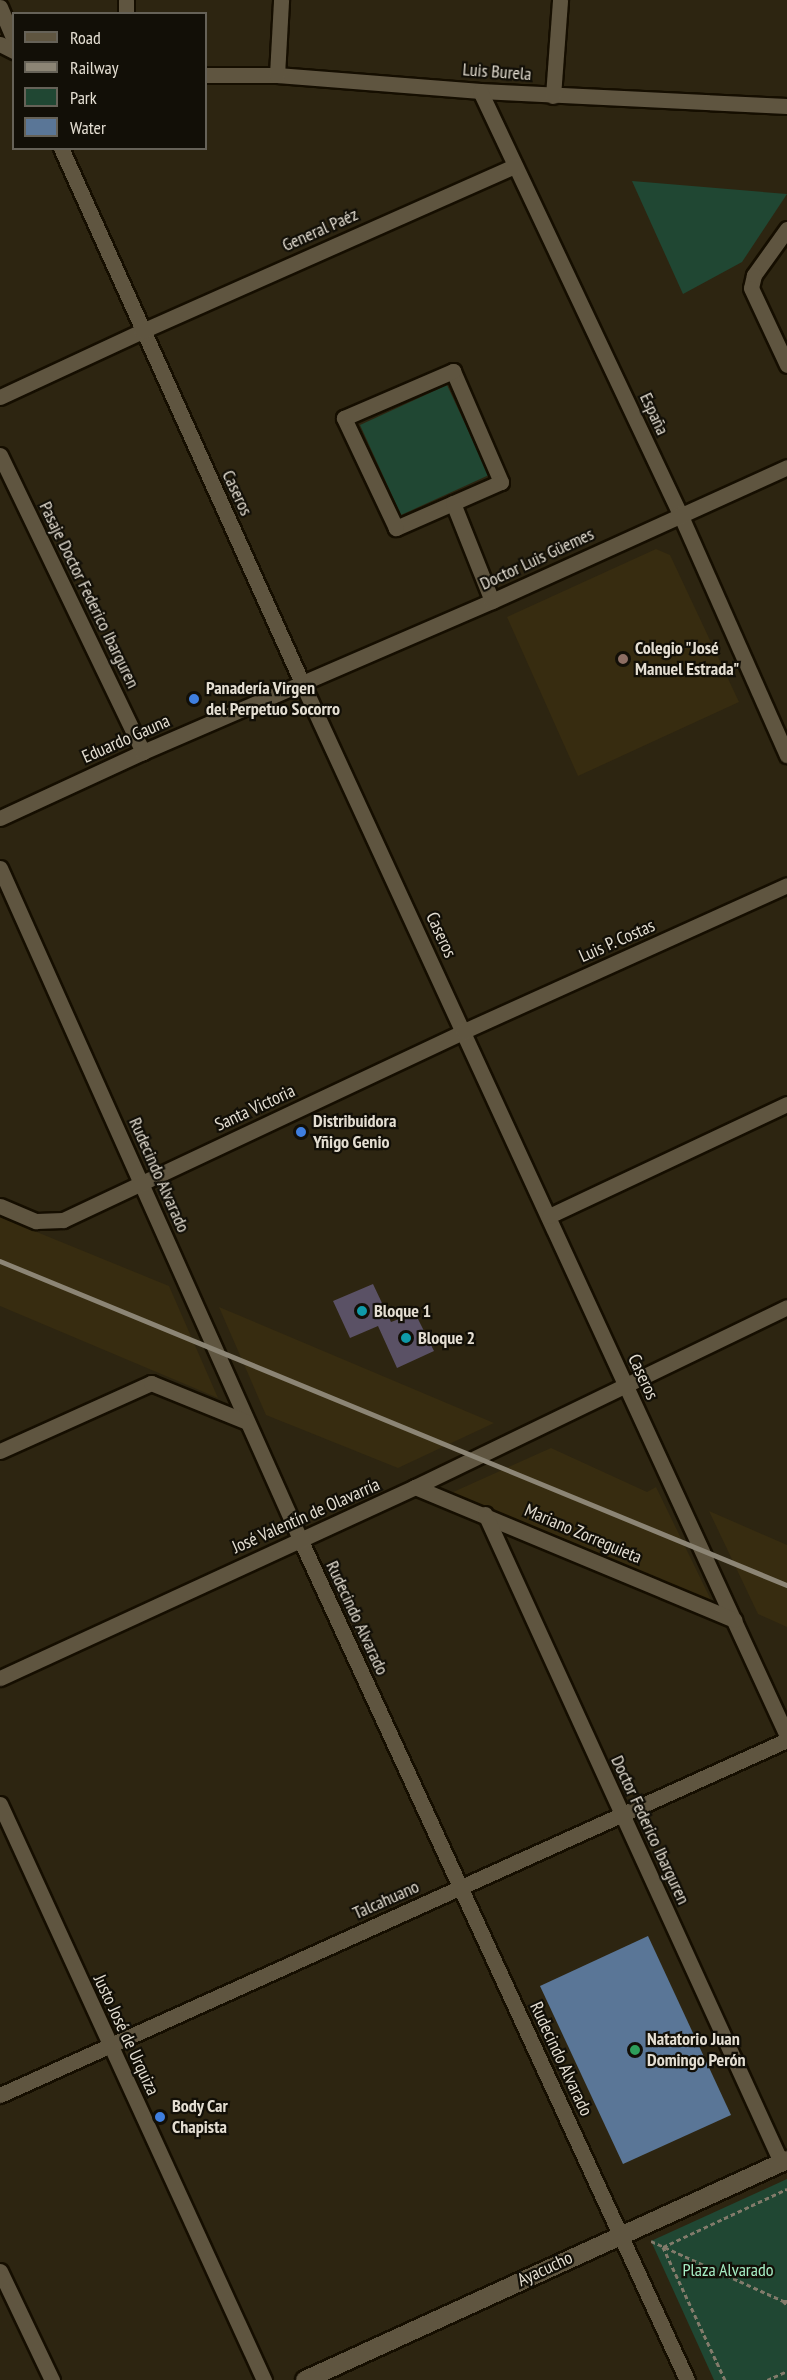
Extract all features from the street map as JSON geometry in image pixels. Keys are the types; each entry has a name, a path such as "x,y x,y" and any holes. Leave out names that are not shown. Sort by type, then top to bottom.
{"street":[{"path":"277,75 281,0"},
{"path":"553,96 560,0"},
{"path":"0,7 12,35"},
{"name":"Luis Burela","path":"207,75 277,75 553,96 787,106"},
{"name":"España","path":"480,91 680,514 787,755"},
{"name":"Caseros","path":"62,150 303,685 787,1738"},
{"name":"General Paéz","path":"0,397 142,331 514,166"},
{"path":"787,229 754,275 751,288 787,365"},
{"path":"453,371 501,482 453,503 396,528 344,418 453,371"},
{"name":"Pasaje Doctor Federico Ibarguren","path":"0,455 143,752"},
{"name":"Doctor Luis Güemes","path":"303,685 492,602 787,466"},
{"path":"453,503 492,602"},
{"name":"Eduardo Gauna","path":"0,818 143,752 303,685"},
{"name":"Rudecindo Alvarado","path":"0,868 300,1539 687,2380"},
{"name":"Luis P. Costas","path":"464,1031 787,885"},
{"name":"Santa Victoria","path":"0,1206 36,1221 63,1220 464,1031"},
{"path":"549,1216 787,1104"},
{"name":"José Valentín de Olavarría","path":"0,1678 415,1487 787,1307"},
{"path":"0,1451 151,1383 247,1422"},
{"name":"Mariano Zorreguieta","path":"415,1487 485,1514 734,1620"},
{"name":"Doctor Federico Ibarguren","path":"485,1514 621,1815 784,2161"},
{"name":"Talcahuano","path":"0,2095 787,1738"},
{"name":"Justo José de Urquiza","path":"0,1804 264,2380"},
{"name":"Ayacucho","path":"304,2380 784,2161"},
{"path":"0,2271 52,2380"}],"path":[{"path":"663,2247 787,2189"},
{"path":"651,2241 786,2302"},
{"path":"663,2247 725,2380"},
{"path":"766,2380 787,2371"}],"shaded area":[{"name":"Colegio \"José Manuel Estrada\"","path":"656,549 670,555 739,702 578,776 507,617"},
{"path":"0,1217 169,1286 218,1398 0,1306"},
{"path":"219,1307 494,1423 398,1468 266,1415"},
{"path":"551,1448 647,1492 656,1487 712,1602 451,1493"},
{"path":"709,1511 787,1545 787,1627 758,1614"}],"green space":[{"path":"632,181 787,194 742,262 683,294"},
{"path":"447,385 489,475 401,515 360,425"},
{"name":"Plaza Alvarado","path":"787,2179 787,2380 714,2380 651,2241"}],"water":[{"name":"Natatorio Juan Domingo Perón","path":"648,1936 731,2115 623,2164 540,1986"}],"building":[{"path":"373,1284 391,1322 415,1313 434,1351 397,1368 378,1326 350,1338 333,1301"}],"railway":[{"path":"0,1261 787,1585"}],"place":[{"name":"Colegio \"José Manuel Estrada\"","path":"623,659"},
{"name":"Panadería Virgen del Perpetuo Socorro","path":"194,699"},
{"name":"Distribuidora Yñigo Genio","path":"301,1132"},
{"name":"Bloque 1","path":"362,1311"},
{"name":"Bloque 2","path":"406,1338"},
{"name":"Natatorio Juan Domingo Perón","path":"635,2050"},
{"name":"Body Car Chapista","path":"160,2117"}]}
